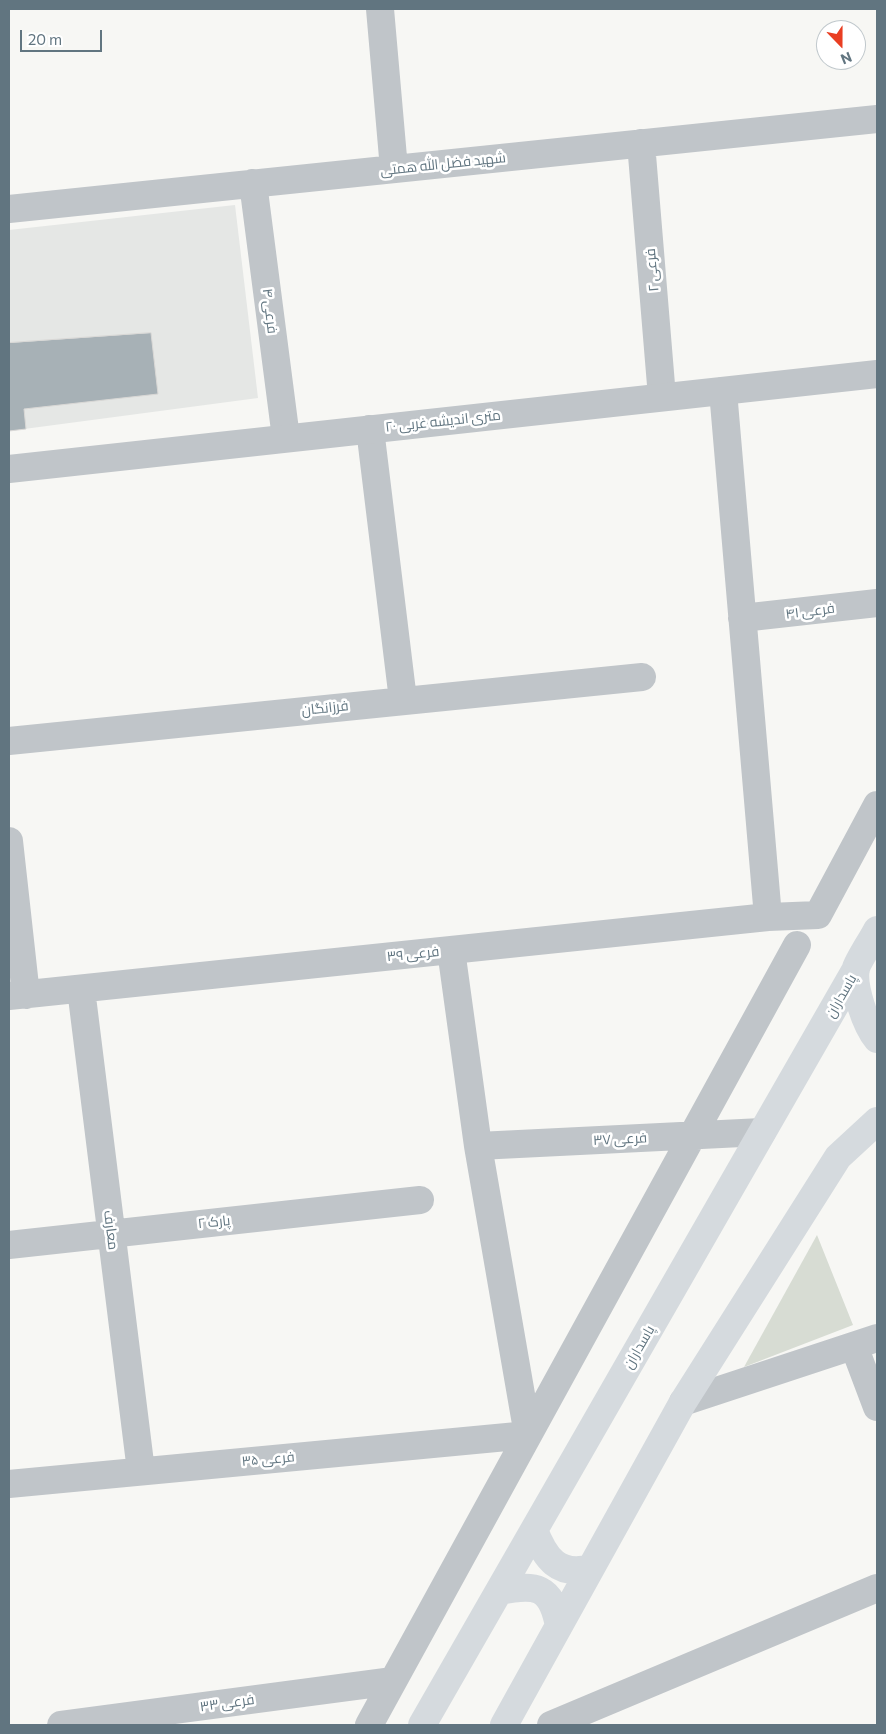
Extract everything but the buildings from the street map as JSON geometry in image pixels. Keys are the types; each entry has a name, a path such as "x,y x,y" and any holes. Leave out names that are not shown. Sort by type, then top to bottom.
{"main road":[{"name":"پاسداران","path":"422,1725 877,930"},
{"path":"856,969 858,997 871,1032 877,1039"},
{"path":"504,1725 683,1402 838,1157 877,1121"},
{"path":"534,1530 542,1549 554,1564 570,1571 591,1568"},
{"path":"499,1590 531,1587 546,1593 556,1610 559,1626"}],"street":[{"path":"380,9 394,169"},
{"name":"شهید فضل الله همتی","path":"9,209 877,119"},
{"name":"فرعی ۲","path":"640,143 662,397"},
{"name":"فرعی ۴","path":"253,183 286,438"},
{"name":"۲۰ متری اندیشه غربی","path":"9,469 877,374"},
{"path":"723,391 768,917"},
{"path":"370,429 404,700"},
{"name":"فرعی ۴۱","path":"742,618 877,603"},
{"name":"فرزانگان","path":"9,741 642,677"},
{"name":"فرعی ۳۹","path":"17,995 768,917 818,915 877,804"},
{"path":"9,841 17,995"},
{"path":"369,1725 797,945"},
{"path":"451,950 478,1146 528,1435"},
{"name":"معارف","path":"81,989 141,1471"},
{"name":"فرعی ۳۷","path":"478,1146 762,1132"},
{"name":"پارک ۲","path":"9,1245 420,1200"},
{"path":"683,1402 866,1342 877,1408"},
{"name":"فرعی ۳۵","path":"9,1484 528,1435"},
{"path":"550,1725 877,1588"},
{"name":"فرعی ۳۳","path":"61,1725 393,1681"}],"shaded area":[{"path":"235,205 258,398 9,431 9,230"},
{"path":"817,1235 853,1325 744,1367"}]}
